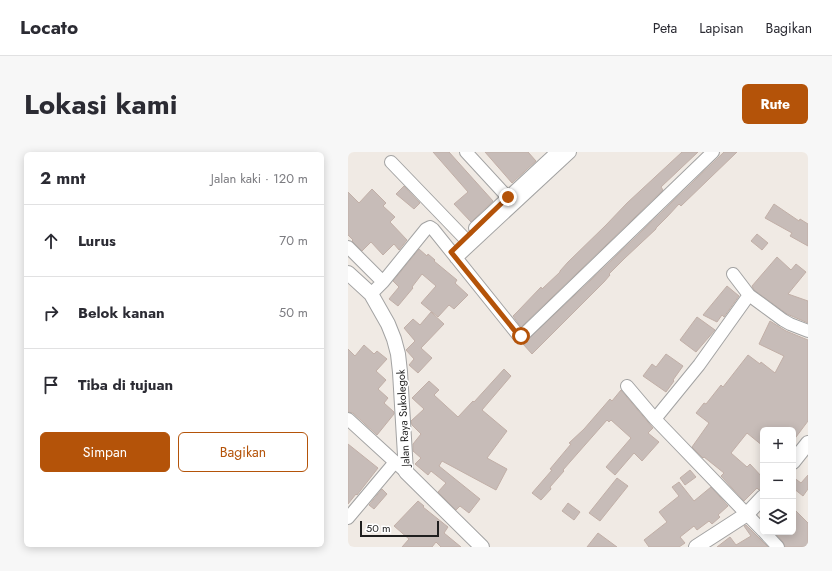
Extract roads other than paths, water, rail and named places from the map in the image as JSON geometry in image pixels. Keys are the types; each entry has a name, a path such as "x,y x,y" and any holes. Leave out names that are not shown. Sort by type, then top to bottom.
{"street":[{"path":"466,152 511,200"},
{"path":"454,254 511,200 550,158 570,152"},
{"path":"371,294 383,282 426,229 430,227 454,254 519,336 522,336 713,152"},
{"path":"391,162 468,241"},
{"path":"348,247 383,282"},
{"name":"Jalan Raya Sukolegok","path":"348,272 371,294 388,324 398,354 406,472 482,547"},
{"path":"733,274 749,294 782,320 808,331"},
{"path":"655,420 699,365 749,294"},
{"path":"627,386 655,420 760,527"},
{"path":"348,419 406,472"},
{"path":"796,458 808,443"},
{"path":"348,518 395,462"},
{"path":"696,547 747,514 760,499"},
{"path":"768,535 778,547"}]}
